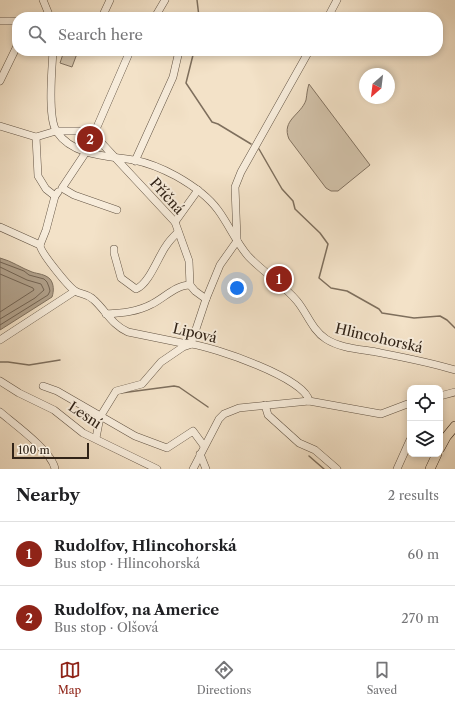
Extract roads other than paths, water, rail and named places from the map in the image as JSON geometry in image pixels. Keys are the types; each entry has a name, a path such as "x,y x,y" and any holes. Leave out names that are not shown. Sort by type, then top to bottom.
{"main road":[{"path":"443,442 455,426"},
{"path":"430,469 436,457"}],"street":[{"path":"43,0 48,12"},
{"path":"104,12 110,0"},
{"path":"160,12 165,0"},
{"path":"331,12 337,0"},
{"path":"0,20 12,21"},
{"path":"0,81 12,56"},
{"path":"52,56 52,112 56,131"},
{"path":"0,126 36,137 56,131 82,131 94,136 128,56"},
{"path":"135,161 173,77 178,56"},
{"path":"96,438 100,417 116,391 142,384 161,362 183,347 191,344 220,265 237,241 235,187 241,172 306,56"},
{"name":"Hlincohorská","path":"56,131 65,142 86,152 135,161 165,170 198,190 208,198 219,211 248,256 290,293 313,326 327,340 340,345 416,360 455,370"},
{"name":"Příčná","path":"94,136 175,222 189,261 190,285"},
{"path":"36,137 38,176 46,189 55,196"},
{"path":"0,227 40,245 46,230 55,196 86,152"},
{"path":"62,188 74,195 117,210"},
{"path":"175,222 198,190"},
{"path":"114,250 121,278 136,289 139,288 146,280 166,246 178,232"},
{"name":"Lipová","path":"40,245 42,252 51,264 75,290 88,294 121,329 128,332 191,344 241,358 293,382 308,396 309,401"},
{"path":"106,314 131,312 140,309 180,287 190,285 206,300"},
{"path":"0,340 75,290"},
{"name":"Lesní","path":"0,381 19,393 54,410 78,430 158,469"},
{"path":"43,386 57,390 100,417 135,436 167,448 193,431 204,446"},
{"path":"443,395 455,392"},
{"path":"193,469 214,426 224,414 239,408 309,401 380,414 407,404"},
{"path":"265,405 268,415 299,443 315,450 337,469"},
{"path":"0,412 38,444 54,464 55,469"},
{"path":"397,469 407,447"},
{"path":"200,454 206,469"}],"water":[{"path":"0,258 32,272 48,277 53,285 53,290 52,297 0,330"}],"waterway":[{"path":"197,0 198,12"},
{"path":"193,56 186,83 212,122 218,124 251,144"},
{"path":"259,149 282,189 293,201 295,209 320,233 328,244 319,278 331,288 347,291 379,309 382,313 414,318 440,316 447,320 455,328"},
{"path":"0,362 29,365 60,360"},
{"path":"121,393 174,386 179,387 208,407"},
{"path":"309,456 324,469"}],"place":[{"name":"Rudolfov, na Americe","path":"90,139"},
{"name":"Rudolfov, Hlincohorská","path":"279,279"}]}
